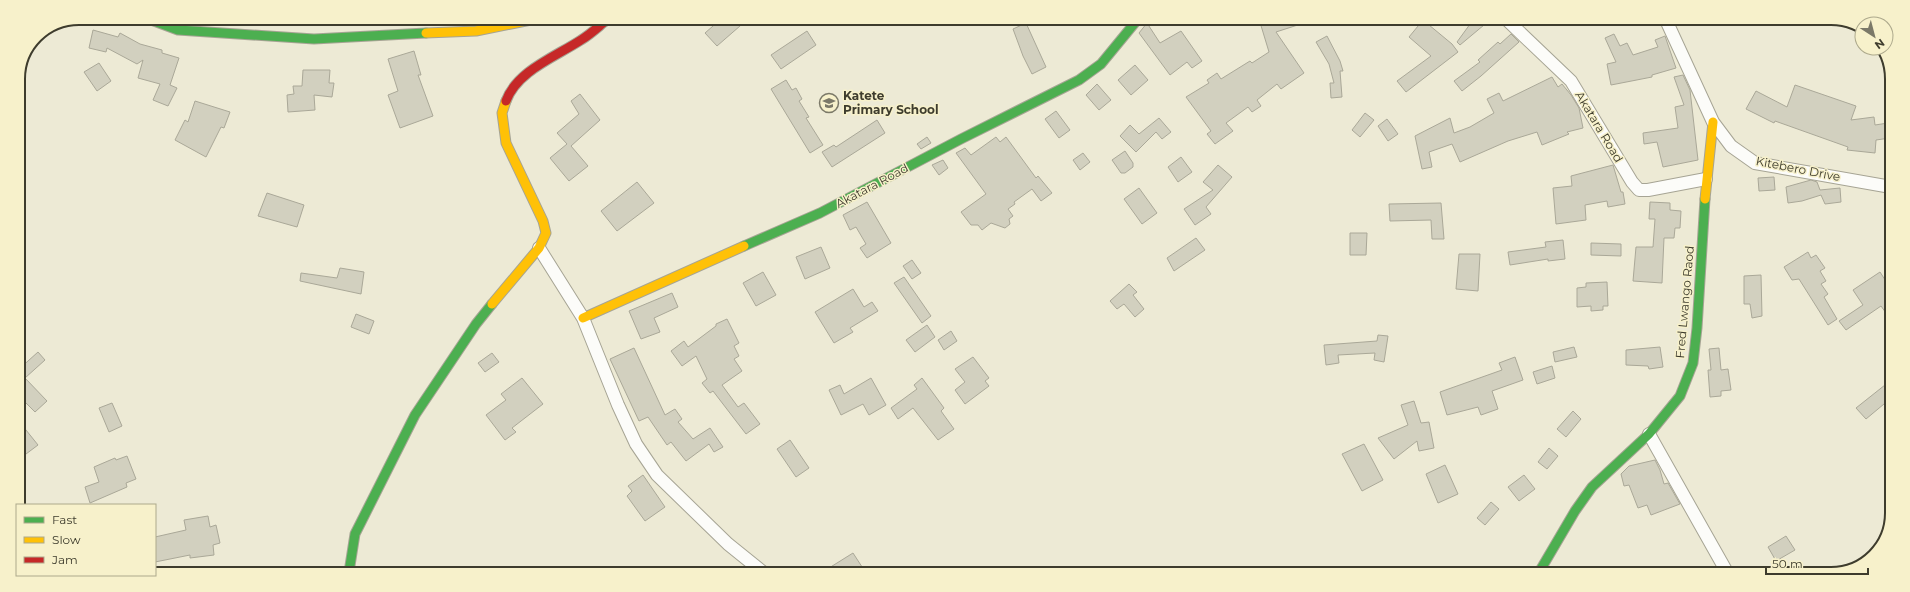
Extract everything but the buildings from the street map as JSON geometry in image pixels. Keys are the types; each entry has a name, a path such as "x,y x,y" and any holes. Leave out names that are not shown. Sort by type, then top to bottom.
{"street":[{"path":"165,25 178,30 314,39 476,31 506,25"},
{"path":"350,567 355,534 415,415 476,324 539,248 546,233 543,221 506,143 502,113 510,91 530,71 583,39 600,25"},
{"name":"Akatara Road","path":"583,318 711,260 820,214 961,139 1079,80 1101,64 1133,25"},
{"name":"Akatara Road","path":"1512,25 1571,81 1632,182 1639,190 1648,190 1706,178"},
{"name":"Kitebero Drive","path":"1668,25 1713,122 1731,146 1755,163 1885,186"},
{"name":"Fred Lwango Raod","path":"1542,567 1575,511 1592,487 1649,434 1680,396 1693,363 1697,328 1706,178 1713,122"},
{"path":"539,248 583,318 618,405 636,444 657,475 728,544 757,567"},
{"path":"1649,434 1724,567"}],"traffic: fast":[{"path":"165,25 178,30 314,39 426,33"},
{"path":"744,246 820,213 961,139 1079,80 1101,64 1133,25"},
{"path":"1542,567 1575,511 1592,487 1649,434 1680,396 1693,363 1697,328 1705,199"},
{"path":"350,567 355,534 415,415 476,324 492,304"}],"traffic: slow":[{"path":"426,33 476,31 506,25"},
{"path":"492,304 539,248 546,233 543,221 506,143 502,113 506,101"},
{"path":"1705,199 1713,122"},
{"path":"583,318 744,246"}],"traffic: jam":[{"path":"506,101 511,90 528,73 585,38 601,25"}],"place":[{"name":"Katete Primary School","path":"829,103"}]}
